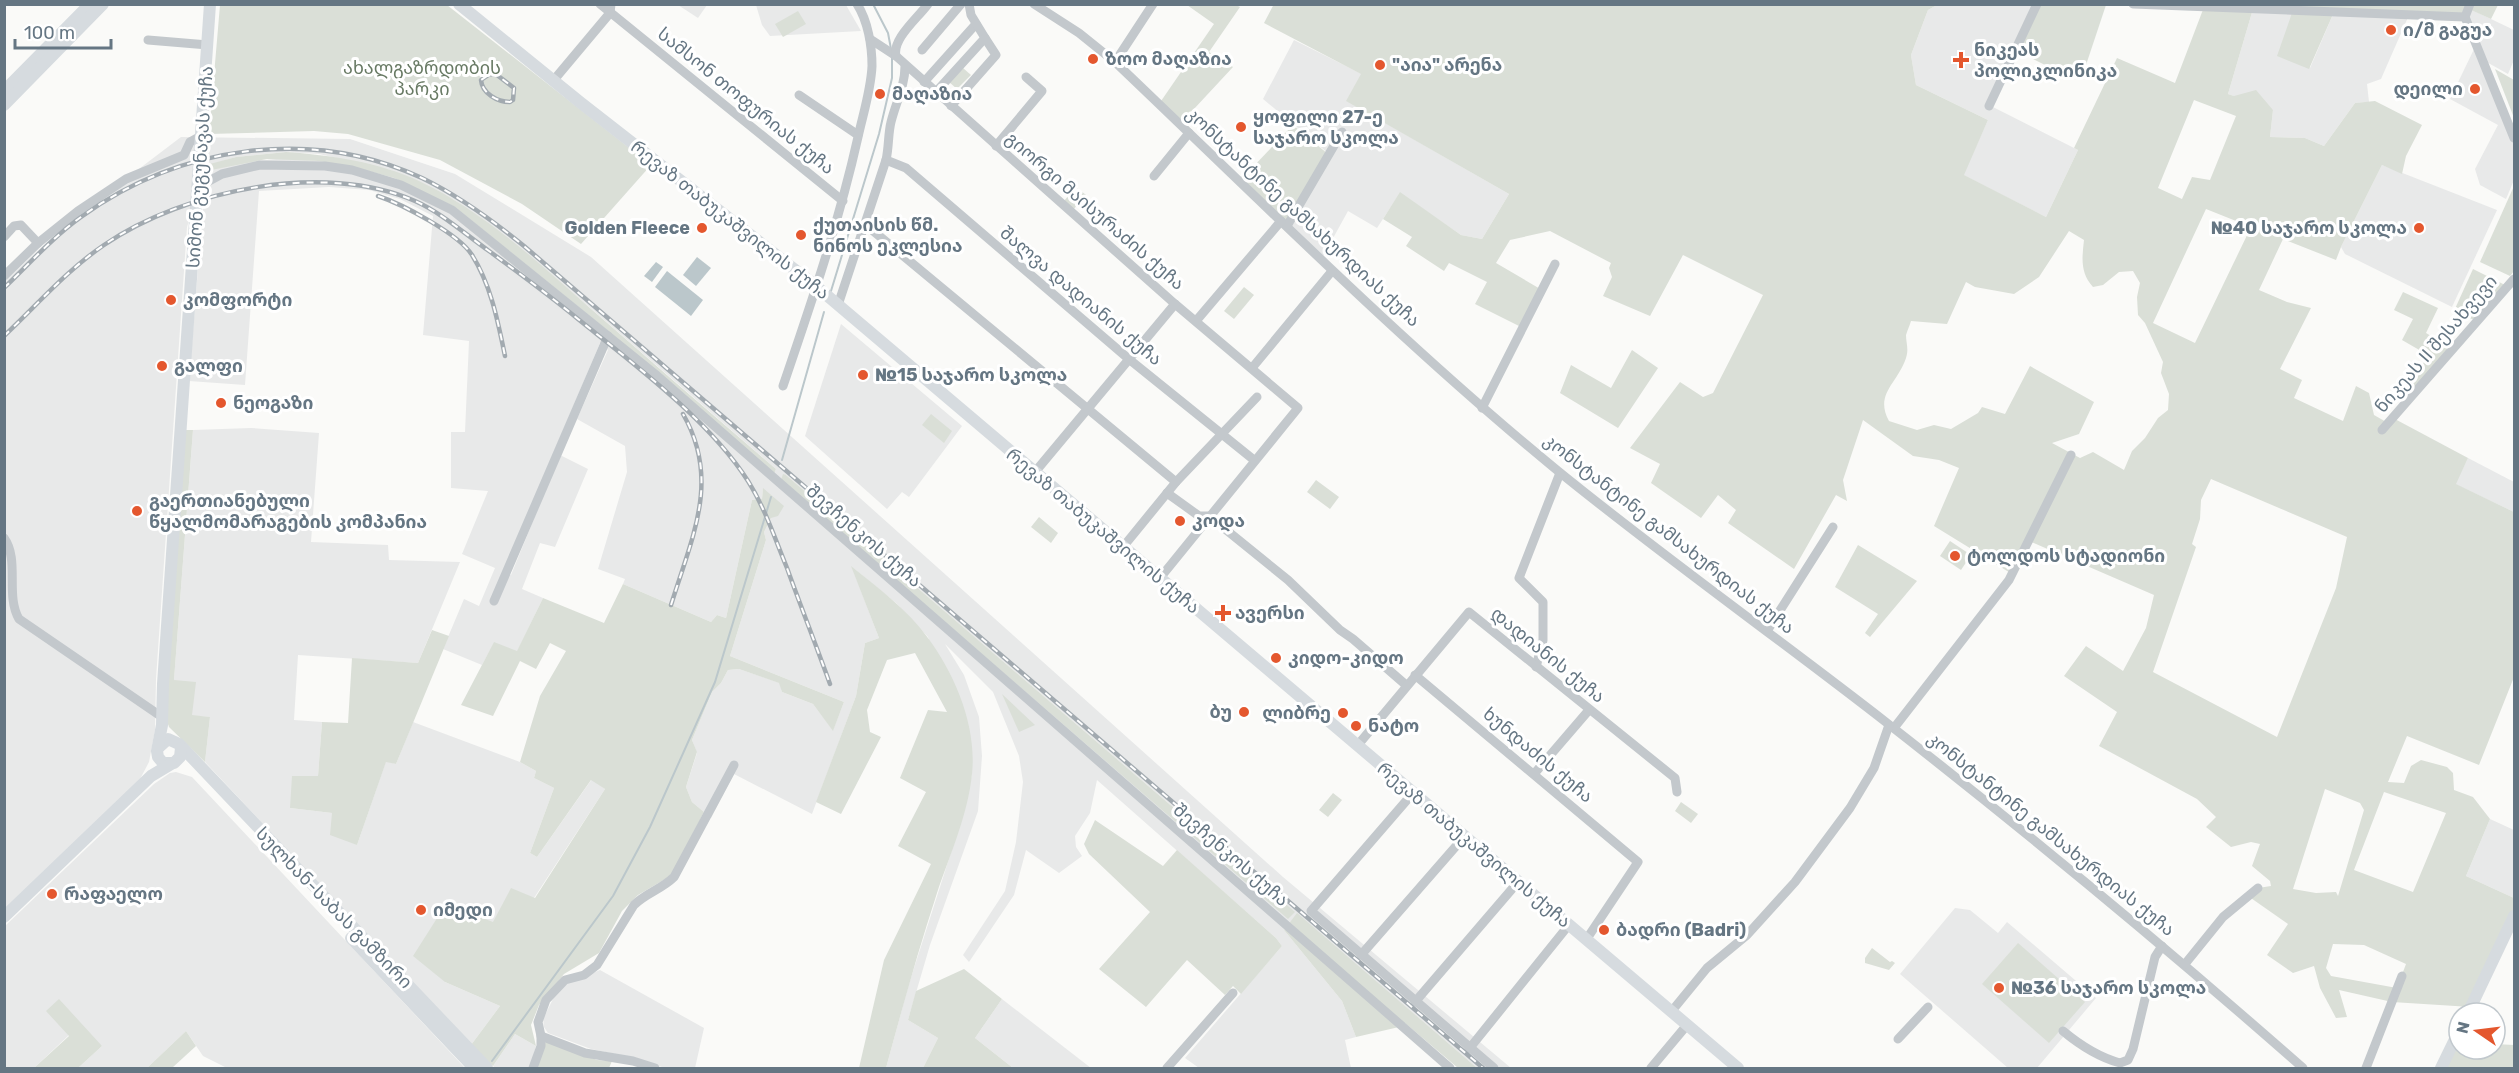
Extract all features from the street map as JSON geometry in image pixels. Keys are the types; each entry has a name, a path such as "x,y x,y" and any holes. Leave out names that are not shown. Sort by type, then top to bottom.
{"main road":[{"name":"სიმონ გუგუნავას ქუჩა","path":"151,776 162,721 187,287 210,4"},
{"name":"რევაზ თაბუკაშვილის ქუჩა","path":"459,4 817,287 1738,1068"},
{"path":"4,91 97,5"},
{"path":"4,105 97,5"},
{"name":"სიმონ გუგუნავას ქუჩა","path":"162,721 168,739"},
{"path":"4,917 151,776 172,764 180,757 181,748 176,741 168,739 157,751 160,761 172,764"},
{"name":"სულხან-საბას გამზირი","path":"181,748 479,1067"},
{"name":"სულხან-საბას გამზირი","path":"172,764 194,771 479,1067"},
{"path":"2474,1001 2514,916"}],"street":[{"name":"სამსონ თოფურიას ქუჩა","path":"600,4 611,9 843,201"},
{"path":"783,386 843,201 869,91 872,65 870,39 857,4"},
{"path":"896,56 894,49 898,39 928,4"},
{"path":"922,50 961,4"},
{"path":"951,106 996,55 971,15 969,4"},
{"name":"კონსტანტინე გამსახურდიას ქუჩა","path":"1034,4 1079,33 1115,62 1332,271 1482,408 1560,473 1892,727 2185,964 2302,1068"},
{"path":"1115,62 1153,4"},
{"path":"1989,106 2037,4"},
{"path":"2133,4 2465,17"},
{"path":"2470,4 2465,17 2514,138"},
{"path":"554,81 611,9"},
{"path":"924,82 976,24"},
{"path":"935,93 984,38"},
{"name":"გიორგი მაისურაძის ქუჩა","path":"870,39 896,56 1175,304 1298,408 1254,460"},
{"path":"148,40 208,45"},
{"path":"838,305 886,160 890,144 890,124 901,93 905,66"},
{"path":"996,146 1042,91 1026,77"},
{"path":"799,95 858,135"},
{"path":"1196,321 1284,223 1342,132"},
{"path":"1154,176 1189,133"},
{"path":"4,276 38,243 78,211 126,180 184,155 190,142 201,136"},
{"name":"შალვა დადიანის ქუჩა","path":"886,160 906,168 1130,360 1254,460"},
{"name":"შევჩენკოს ქუჩა","path":"197,181 209,181 222,174 250,167 300,164 352,170 401,185 452,210 655,374 1450,1068"},
{"path":"4,237 14,226 21,225 38,243"},
{"path":"866,225 1176,482"},
{"path":"1482,408 1555,264"},
{"path":"1252,368 1332,271"},
{"name":"ნიკეას II შესახვევი","path":"2382,430 2514,279"},
{"path":"1035,472 1175,304"},
{"path":"494,601 608,336"},
{"path":"1123,548 1176,482 1257,397"},
{"path":"1671,1012 1707,968 1747,935 1795,882 1850,808 1874,768 1892,727 2009,580 2071,454"},
{"path":"1160,578 1254,460"},
{"path":"1536,667 1543,640 1543,602 1519,578 1560,473"},
{"path":"1167,493 1199,516 1209,516 1288,580 1334,624 1406,686"},
{"path":"1767,631 1833,527"},
{"path":"4,538 10,548 14,610 19,619 162,721"},
{"name":"დადიანის ქუჩა","path":"1357,746 1469,612 1675,778 1677,792"},
{"name":"ხუნდაძის ქუჩა","path":"1415,675 1638,862 1586,940"},
{"path":"1534,774 1588,710"},
{"path":"533,1068 541,1046 538,1022 546,1000 565,980 584,975 597,965 641,897 675,878 734,765"},
{"path":"1413,793 1311,911 1469,1049 1494,1068"},
{"path":"1361,955 1464,837"},
{"path":"1415,1002 1518,882"},
{"path":"2185,964 2223,917 2258,888"},
{"path":"1469,1049 1568,926"},
{"path":"2063,1031 2080,1046 2105,1059 2121,1063 2128,1060 2133,1049 2155,957 2162,946"},
{"path":"2366,1068 2402,976"},
{"path":"1167,1068 1233,993"},
{"path":"1898,1039 1928,1007"},
{"path":"1651,1068 1687,1026"},
{"path":"541,1036 585,1053 633,1061 655,1068"}],"shaded area":[{"path":"678,5 707,5 698,18"},
{"path":"756,5 846,5 861,31 770,36 762,25"},
{"path":"1937,5 2037,5 1989,105 2078,150 2046,217 1963,175 1988,120 1916,85 1911,55 1928,10"},
{"path":"2468,8 2514,30 2514,60 2508,74 2483,60 2514,138 2514,180 2506,199 2480,185 2475,169 2498,125 2450,99 2476,45 2465,17"},
{"path":"2253,9 2293,10 2310,68 2334,12 2409,15 2381,79 2367,84 2369,102 2355,103 2324,146 2305,138 2270,137 2273,110 2228,94"},
{"path":"1294,40 1362,74 1347,101 1509,194 1482,239 1461,235 1400,193 1377,228 1348,211 1321,260 1287,226 1329,154 1263,99"},
{"path":"181,137 350,139 455,174 591,257 1283,877 1511,1068 1477,1068 1297,914 1284,930 1342,1001 1356,1037 1345,1040 1351,1068 1199,1068 1185,1058 1282,946 1276,938 1097,780 1090,813 1075,836 1076,847 1082,856 1059,873 1026,850 1014,895 969,962 963,955 1005,891 1016,842 1023,782 1019,756 993,692 945,644 964,675 979,717 982,756 978,811 930,945 908,1020 938,1038 923,1068 886,1068 908,987 962,818 972,774 928,637 896,603 852,567 879,638 865,643 856,696 812,814 734,774 711,818 692,802 686,787 697,753 692,740 712,692 721,683 728,670 739,669 780,683 782,692 813,704 833,730 844,702 730,656 766,540 764,532 771,518 763,489 762,499 752,500 726,618 717,615 711,622 623,584 625,579 598,569 627,472 625,446 577,419 608,350 600,343 503,572 511,575 560,455 588,469 555,547 540,543 522,589 543,598 517,652 494,643 482,665 443,649 464,599 479,606 495,568 462,554 488,491 451,488 451,432 465,432 469,341 423,335 433,216 400,199 369,190 329,187 259,191 245,385 189,381 203,206 191,215 187,227 156,679 155,730 149,762 139,781 5,911 5,281 65,225","holes":["286,152 319,154 390,170 454,200 484,220 551,274 776,469 774,474 612,334 455,207 394,178 354,167 318,161 286,158 206,166 236,157","783,475 786,475 1295,912"]},
{"name":"№40 საჯარო სკოლა","path":"2382,165 2497,210 2452,307 2345,254 2341,247"},
{"path":"697,257 711,268 696,286 683,275"},
{"path":"656,262 663,267 652,282 644,276"},
{"path":"667,271 703,300 691,316 655,287"},
{"name":"№15 საჯარო სკოლა","path":"841,324 962,426 909,497 902,492 887,509 805,436"},
{"path":"251,428 319,433 311,542 388,545 389,560 460,562 418,663 298,655 294,720 322,722 318,776 290,808 332,813 357,845 386,761 396,764 413,722 520,762 536,771 534,778 554,788 530,853 537,857 592,779 605,789 534,898 494,922 445,982 500,1006 471,1045 205,762 210,717 192,716 174,680 193,430"},
{"path":"2468,458 2514,482 2514,512 2455,484"},
{"path":"176,772 192,777 465,1068 227,1068 203,1056 186,1031 147,1068 78,1068 102,1046 69,1035 34,1068 5,1068 5,926 154,784 170,773"},
{"path":"2490,819 2514,830 2514,898 2466,876"},
{"name":"№36 საჯარო სკოლა","path":"1955,908 1970,910 1998,933 2007,922 2096,998 2037,1068 2008,1068 1900,974"},
{"path":"600,970 704,1028 695,1068 665,1068 630,1057 591,1049 548,1033 543,1019 556,993 568,983"},
{"path":"1002,999 1091,1068 1013,1068 975,1038"},
{"path":"515,1034 536,1046 530,1068 495,1068 493,1066"}],"green space":[{"path":"1274,4 1937,5 1928,10 1911,55 1916,85 1988,120 1964,175 2046,217 2078,150 2074,148 2117,58 2175,83 2204,7 2133,5 2498,5 2491,19 2469,9 2465,17 2334,12 2309,69 2277,56 2293,10 2253,9 2228,94 2234,96 2256,90 2273,110 2270,137 2305,138 2324,146 2355,103 2375,101 2422,125 2406,156 2402,174 2382,165 2336,260 2283,239 2259,290 2287,302 2311,308 2280,369 2302,380 2294,398 2343,421 2356,386 2369,393 2374,415 2388,423 2393,418 2468,458 2456,484 2514,512 2514,677 2479,765 2407,736 2388,782 2404,783 2411,766 2421,760 2447,767 2453,773 2454,790 2473,797 2490,819 2466,876 2514,898 2514,916 2474,1001 2447,1001 2447,1005 2392,1002 2339,990 2347,1017 2336,1018 2320,988 2314,966 2293,973 2267,955 2288,924 2248,896 2258,888 2271,886 2270,881 2252,866 2260,844 2251,842 2231,847 2206,827 2216,817 2197,799 2099,746 2117,712 2064,676 2086,646 2123,671 2146,628 2154,595 2029,541 2012,574 1934,526 1959,468 1939,460 1913,456 1863,420 1843,480 1847,501 1836,495 1794,569 1728,523 1736,510 1718,495 1701,518 1651,483 1660,464 1630,448 1680,382 1703,397 1713,393 1763,295 1683,255 1650,316 1603,296 1612,277 1609,268 1611,263 1550,231 1510,240 1496,263 1542,290 1523,328 1475,304 1487,282 1449,263 1444,271 1406,246 1412,237 1383,219 1400,192 1461,235 1482,239 1509,194 1346,101 1361,74 1264,23","holes":["2194,100 2236,116 2210,180 2192,177 2182,199 2158,188","2206,209 2251,227 2195,343 2153,323","2069,231 2084,240 2084,271 2093,287 2103,285 2119,272 2133,271 2140,283 2137,297 2138,315 2145,323 2163,362 2161,373 2169,394 2168,410 2158,418 2145,438 2132,451 2124,470 2093,452 2080,458 2052,443 2079,434 2094,402 2030,366 2005,414 1982,407 1978,413 1951,429 1934,425 1917,430 1889,421 1885,412 1886,396 1906,358 1906,335 1911,321 1947,324 1966,282 1975,287 2014,294 2039,277","2211,479 2347,537 2336,588 2277,737 2153,672 2196,547 2192,544 2200,519 2201,500","2325,789 2360,803 2364,810 2338,896 2336,892 2316,893 2293,889","2384,792 2446,813 2413,892 2354,870","2333,944 2364,945 2406,964 2397,988 2331,976 2326,968"]},
{"name":"ახალგაზრდობის პარკი","path":"220,5 447,5 651,165 581,244 522,204 440,160 348,134 314,131 209,134"},
{"path":"1187,5 1236,5 1240,7 1209,52 1233,67 1180,124 1159,104 1214,24"},
{"path":"2037,5 2106,5 2086,65 2051,68 2015,50"},
{"path":"798,11 806,24 783,37 775,24"},
{"path":"963,68 971,75 957,89 949,82"},
{"path":"2495,69 2514,80 2514,118"},
{"path":"1293,125 1328,154 1292,214 1250,170"},
{"path":"286,152 337,157 404,174 443,193 488,222 776,469 774,474 612,334 455,207 394,178 354,167 318,161 267,159 206,171 206,165 236,157"},
{"path":"1247,170 1292,217 1287,226 1238,180"},
{"path":"2514,186 2514,271 2510,276 2480,262"},
{"path":"1076,187 1086,195 1073,210 1064,201"},
{"path":"2473,269 2505,285 2474,320 2454,311"},
{"path":"1244,287 1254,295 1234,319 1224,311"},
{"path":"2403,292 2438,308 2426,333 2453,349 2417,390 2410,386 2428,355 2402,340 2413,319 2394,310"},
{"path":"1632,350 1658,368 1618,428 1560,393 1571,365 1611,388"},
{"path":"931,414 952,431 944,443 922,425"},
{"path":"184,430 193,430 174,680 196,682 192,715 210,717 205,762 169,727 166,718"},
{"path":"783,474 1295,912 1288,919 781,480"},
{"path":"1316,480 1339,497 1330,509 1307,492"},
{"path":"763,488 784,506 778,516 771,518 764,532 766,540 730,656 844,702 833,731 813,704 782,692 779,683 739,669 728,670 721,683 712,692 692,740 697,752 686,787 692,802 704,812 673,872 638,895 622,911 599,953 564,974 539,1005 531,1025 536,1046 515,1034 493,1066 471,1045 500,1006 445,982 413,956 446,904 493,922 511,888 535,898 605,789 591,780 537,857 530,853 554,788 534,778 536,771 520,762 540,696 566,651 550,643 536,669 520,661 493,716 461,705 494,642 517,651 543,598 604,623 623,584 711,622 717,615 726,618 752,500 762,499"},
{"path":"1039,517 1058,533 1051,543 1031,527"},
{"name":"ტოლდოს სტადიონი","path":"1950,541 1971,555 1961,570 1940,556"},
{"path":"1858,545 1917,581 1870,637 1865,633 1878,614 1835,587"},
{"path":"851,566 911,618 938,653 956,685 968,720 973,756 970,789 963,819 923,937 886,1068 859,1068 884,960 931,864 898,846 926,792 900,778 928,710 947,712 915,653 887,660 867,710 870,732 881,737 841,814 816,802 856,696 865,643 879,638"},
{"path":"432,630 449,636 396,764 386,762 357,845 330,835 332,813 290,808 292,776 318,776 322,722 348,723 352,658 418,663"},
{"path":"1002,694 1035,725 1019,732"},
{"path":"1333,793 1342,800 1328,817 1319,810"},
{"path":"1681,802 1698,814 1691,823 1675,811"},
{"path":"1095,820 1163,866 1177,850 1276,938 1282,946 1241,994 1233,986 1225,995 1187,960 1146,1007 1099,969 1150,912 1089,854 1084,844"},
{"path":"1297,913 1477,1068 1458,1068 1405,1023 1399,1027 1356,1037 1342,1001 1284,930"},
{"path":"2018,943 2085,1002 2049,1043 1982,984"},
{"path":"1872,948 1890,962 1895,963 1889,970 1865,963 1865,958"},
{"path":"964,969 1002,999 975,1038 1013,1068 923,1068 938,1038 908,1020 916,991"},
{"path":"59,999 102,1046 78,1068 34,1068 69,1036 46,1011"},
{"path":"186,1031 196,1046 172,1068 147,1068"},
{"path":"546,1041 597,1060 612,1061 609,1068 536,1068"},
{"path":"2507,1045 2514,1045 2514,1068 2446,1068 2450,1061 2507,1061"}],"waterway":[{"path":"873,4 888,33 891,49"},
{"path":"831,291 879,134 892,78 892,57"},
{"path":"782,460 824,312"},
{"path":"492,1061 613,896 650,827 715,682 771,497"}],"railway":[{"path":"490,74 497,75 514,88 513,100 510,102 500,100 487,93 481,80 490,74"},
{"path":"4,288 51,242 81,217 119,193 160,174 203,160 247,151 291,149 336,152 379,162 436,185 475,209 524,246 1483,1068"},
{"path":"4,336 90,255 137,226 174,209 214,196 255,187 298,183 339,183 379,189 415,201 435,211 556,301 646,374 692,415 732,459 760,502 830,684"},
{"path":"378,196 443,229 472,255 489,291 505,356"},
{"path":"671,605 694,532 701,486 700,462 694,438 683,414"}],"place":[{"name":"ი/მ გაგუა","path":"2391,30"},
{"name":"ზოო მაღაზია","path":"1093,59"},
{"name":"ნიკეას პოლიკლინიკა","path":"1961,60"},
{"name":"\"აია\" არენა","path":"1380,65"},
{"name":"დეილი","path":"2475,89"},
{"name":"მაღაზია","path":"880,94"},
{"name":"ყოფილი 27-ე საჯარო სკოლა","path":"1241,127"},
{"name":"Golden Fleece","path":"702,228"},
{"name":"№40 საჯარო სკოლა","path":"2419,228"},
{"name":"ქუთაისის წმ. ნინოს ეკლესია","path":"801,235"},
{"name":"კომფორტი","path":"171,300"},
{"name":"გალფი","path":"162,366"},
{"name":"№15 საჯარო სკოლა","path":"863,375"},
{"name":"ნეოგაზი","path":"221,403"},
{"name":"გაერთიანებული წყალმომარაგების კომპანია","path":"137,511"},
{"name":"კოდა","path":"1180,521"},
{"name":"ტოლდოს სტადიონი","path":"1955,556"},
{"name":"ავერსი","path":"1223,613"},
{"name":"კიდო-კიდო","path":"1276,658"},
{"name":"ბუ","path":"1244,712"},
{"name":"ლიბრე","path":"1343,713"},
{"name":"ნატო","path":"1356,726"},
{"name":"რაფაელო","path":"52,894"},
{"name":"იმედი","path":"421,910"},
{"name":"ბადრი (Badri)","path":"1604,930"},
{"name":"№36 საჯარო სკოლა","path":"1999,988"}]}
